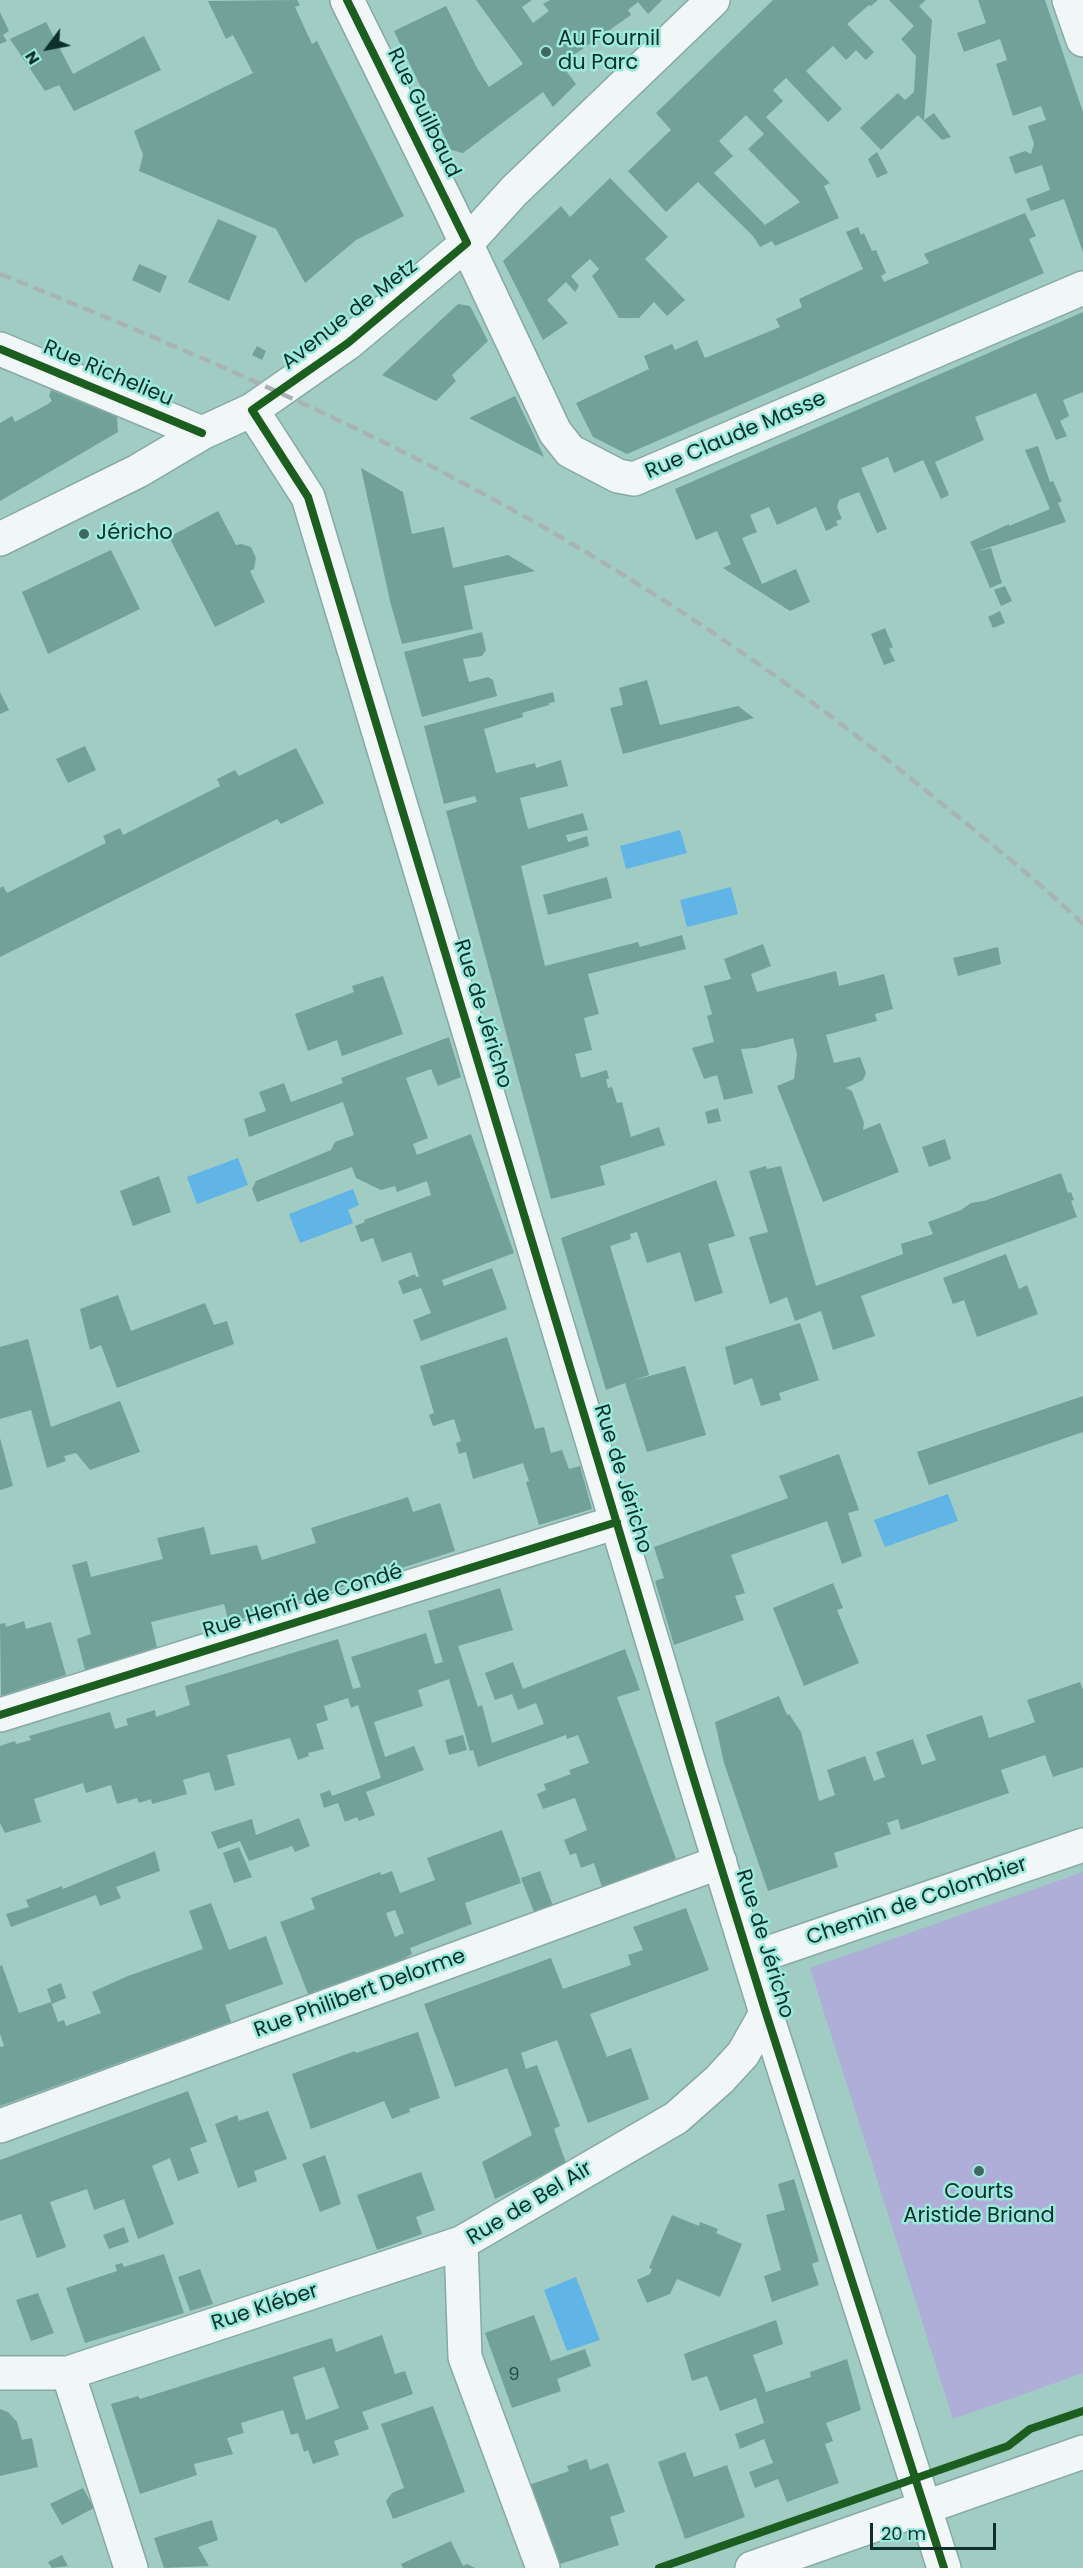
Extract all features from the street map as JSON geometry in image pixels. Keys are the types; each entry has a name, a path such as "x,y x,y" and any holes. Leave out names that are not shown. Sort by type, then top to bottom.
{"street":[{"name":"Rue Guilbaud","path":"347,0 466,243"},
{"name":"Avenue de Metz","path":"0,539 138,471 202,433 252,410 348,343 466,243 514,191 713,0"},
{"path":"1069,0 1083,40"},
{"name":"Rue Claude Masse","path":"466,243 555,432 570,451 618,476 634,479 1083,288"},
{"name":"Rue Richelieu","path":"0,349 202,433"},
{"name":"Rue de Jéricho","path":"252,410 308,497 766,2013 944,2568"},
{"name":"Rue Henri de Condé","path":"0,1715 617,1522"},
{"name":"Chemin de Colombier","path":"750,1959 1083,1845"},
{"name":"Rue Philibert Delorme","path":"0,2126 720,1862"},
{"name":"Rue de Bel Air","path":"543,2568 465,2357 461,2243 676,2118 719,2080 743,2054 766,2013"},
{"name":"Rue Kléber","path":"0,2373 69,2373 461,2243"},
{"path":"69,2373 131,2568"},
{"path":"752,2568 1083,2452"}],"shaded area":[{"path":"680,830 687,853 626,869 620,846"},
{"path":"731,887 738,914 687,927 680,900"},
{"path":"238,1158 248,1185 197,1204 187,1177"},
{"path":"353,1189 359,1205 348,1210 353,1223 300,1243 289,1214"},
{"path":"948,1494 958,1521 885,1547 874,1520"},
{"name":"Courts Aristide Briand","path":"1083,1872 1083,2373 953,2419 810,1968"},
{"path":"576,2277 600,2340 567,2351 544,2290"}],"building":[{"path":"297,0 300,5 295,7 312,44 317,41 404,216 356,240 305,283 276,229 139,171 143,155 134,131 253,73 233,35 226,39 208,1"},
{"path":"476,0 532,0 522,7 533,23 549,11 543,4 550,0 662,0 648,14 638,2 628,10 631,15 561,64 576,84 553,107 543,92 463,153 451,150 394,31 446,6 489,87 523,64"},
{"path":"773,0 878,0 847,24 874,52 866,60 856,50 846,60 833,46 806,71 842,109 828,122 786,78 773,90 783,101 766,117 830,183 824,186 839,218 775,246 772,241 760,247 753,236 698,182 666,212 628,171 671,130 656,113","holes":["746,115 764,134 748,149 800,202 765,225 714,173 733,156 719,141"]},
{"path":"889,0 926,0 919,6 932,20 924,120 934,113 951,137 942,140 918,115 881,150 860,128 898,93 905,100 914,92 916,56 901,39 914,26"},
{"path":"978,0 1045,0 1083,112 1083,252 1064,199 1031,211 1026,199 1050,190 1042,165 1015,174 1009,157 1025,151 1031,154 1034,144 1028,126 1046,120 1041,106 1013,116 996,64 1007,60 1000,39 964,52 957,33 986,23"},
{"path":"0,12 9,31 3,35 7,41 0,44"},
{"path":"46,22 73,74 144,36 161,70 74,111 59,85 45,91 10,39"},
{"path":"877,152 888,173 877,178 868,159"},
{"path":"610,178 668,237 645,259 685,300 667,316 654,302 639,318 619,318 592,276 599,269 590,259 571,276 579,286 575,292 566,282 547,300 568,323 543,340 503,261 561,206 570,217"},
{"path":"1025,213 1036,236 1029,239 1044,273 627,454 593,437 576,403 649,369 644,356 672,344 675,350 697,340 705,358 780,327 776,319 802,307 799,299 863,269 846,232 858,227 861,235 864,233 872,251 876,250 886,273 881,276 884,282 929,263 924,254"},
{"path":"218,219 257,236 229,301 188,282"},
{"path":"139,264 167,276 160,293 132,280"},
{"path":"458,304 470,306 488,341 452,375 456,381 436,401 382,375"},
{"path":"1083,312 1083,392 1063,400 1069,416 1060,421 1067,436 1056,440 1036,393 975,417 984,440 935,462 949,495 941,499 923,460 894,473 888,457 861,468 887,529 877,533 859,492 839,500 837,507 842,519 836,521 838,525 826,531 816,507 777,525 769,507 750,515 757,532 742,538 762,584 796,569 810,602 790,611 723,568 731,564 717,531 696,540 675,489"},
{"path":"257,346 266,351 262,360 252,355"},
{"path":"51,390 117,417 118,432 0,501 0,423 12,416 15,422 48,404 52,401 49,396"},
{"path":"515,396 534,435 544,457 469,418"},
{"path":"1038,446 1050,482 1053,481 1062,501 1058,503 1066,522 975,552 970,542 1050,509 1025,450"},
{"path":"361,468 403,492 412,534 444,527 453,568 508,555 535,571 464,586 473,629 402,644 390,601"},
{"path":"218,511 236,545 251,547 256,558 254,569 250,571 265,602 215,627 169,537"},
{"path":"991,548 1002,583 990,588 975,552"},
{"path":"111,550 140,609 48,654 22,592"},
{"path":"1005,586 1012,601 1001,606 994,590"},
{"path":"1000,611 1005,623 993,628 988,617"},
{"path":"885,628 893,647 889,649 895,661 884,665 871,634"},
{"path":"482,632 486,650 482,656 463,659 469,682 488,677 493,680 497,696 422,717 404,652"},
{"path":"647,680 660,725 738,706 754,718 623,754 610,708 623,705 619,688"},
{"path":"0,692 9,710 0,714"},
{"path":"553,692 555,702 522,713 523,717 484,729 496,773 535,763 536,768 561,760 568,786 520,798 528,829 583,813 588,830 566,835 568,842 587,836 589,846 521,866 545,966 638,942 640,947 682,935 686,949 588,974 599,1014 584,1018 592,1050 575,1054 581,1078 607,1070 608,1088 612,1087 617,1103 622,1102 631,1137 659,1127 665,1145 600,1166 605,1185 551,1199 446,811 477,802 475,796 444,804 424,726"},
{"path":"85,746 96,770 68,783 56,759"},
{"path":"296,748 324,803 281,824 277,819 0,957 0,888 3,886 7,893 106,843 103,836 120,828 123,835 220,786 217,779 235,770 239,776"},
{"path":"607,877 612,898 548,915 543,895"},
{"path":"763,944 771,966 751,974 757,992 836,971 839,986 884,974 893,1009 875,1014 877,1021 826,1035 834,1063 860,1057 866,1073 863,1080 846,1088 852,1091 864,1123 863,1130 880,1123 899,1172 823,1202 777,1086 794,1079 797,1054 793,1038 755,1048 741,1049 753,1093 724,1100 717,1075 704,1079 692,1048 714,1042 707,1016 712,1014 704,986 731,979 724,959"},
{"path":"998,947 1001,964 958,976 953,958"},
{"path":"383,976 403,1034 342,1056 337,1040 308,1051 295,1014 354,992 352,986"},
{"path":"449,1037 461,1077 438,1086 431,1069 406,1078 428,1138 413,1144 417,1155 471,1134 514,1253 442,1280 444,1286 492,1268 507,1309 421,1341 413,1320 431,1313 421,1288 403,1294 398,1281 415,1274 416,1277 419,1276 411,1252 382,1262 373,1238 361,1242 355,1226 365,1222 364,1220 431,1195 427,1181 397,1192 395,1186 381,1190 356,1178 352,1167 257,1202 252,1189 256,1181 331,1150 335,1142 354,1135 343,1102 249,1137 244,1119 266,1111 259,1092 284,1083 291,1102 343,1083 341,1078"},
{"path":"718,1108 721,1121 708,1124 705,1112"},
{"path":"945,1139 951,1159 929,1167 922,1147"},
{"path":"766,1166 767,1169 781,1166 816,1286 903,1254 901,1244 933,1234 928,1222 961,1210 971,1203 984,1201 1061,1173 1068,1193 1071,1192 1074,1200 1071,1201 1077,1217 861,1296 875,1336 833,1350 821,1311 795,1321 787,1297 770,1304 749,1237 768,1232 749,1171"},
{"path":"159,1176 171,1212 133,1226 120,1191"},
{"path":"716,1180 735,1236 708,1244 723,1293 695,1302 680,1252 647,1263 637,1232 630,1234 631,1239 610,1246 649,1375 632,1381 685,1366 706,1435 647,1452 625,1383 606,1390 561,1238"},
{"path":"1006,1254 1019,1289 1027,1285 1038,1314 977,1337 964,1300 953,1304 943,1278"},
{"path":"118,1295 131,1331 205,1303 214,1325 227,1321 234,1344 117,1388 101,1345 90,1350 80,1309"},
{"path":"800,1323 819,1380 779,1393 781,1400 761,1406 752,1378 734,1385 725,1347"},
{"path":"507,1337 535,1429 544,1427 551,1453 562,1450 569,1469 580,1466 592,1509 539,1525 526,1482 529,1481 523,1463 473,1479 466,1452 459,1454 456,1443 461,1441 454,1419 433,1426 429,1415 434,1413 420,1366"},
{"path":"28,1339 51,1427 120,1401 140,1452 90,1470 76,1453 64,1456 66,1461 47,1468 31,1410 0,1419 0,1347"},
{"path":"1083,1396 1083,1432 929,1485 917,1452"},
{"path":"0,1438 13,1486 0,1490"},
{"path":"839,1454 859,1510 848,1513 862,1556 842,1564 827,1521 731,1555 745,1593 735,1596 744,1620 674,1645 655,1581 664,1578 654,1547 788,1498 779,1476"},
{"path":"408,1497 413,1512 440,1503 455,1551 229,1623 224,1604 151,1622 157,1647 85,1670 77,1639 91,1634 72,1565 87,1561 91,1577 163,1559 157,1538 204,1527 211,1555 257,1545 262,1560 316,1543 311,1528"},
{"path":"833,1583 843,1608 837,1610 859,1663 804,1686 773,1608"},
{"path":"500,1588 513,1630 458,1646 478,1707 482,1705 492,1743 544,1724 536,1703 518,1710 512,1694 495,1700 485,1673 513,1662 523,1689 625,1649 640,1690 617,1697 676,1859 602,1887 594,1863 581,1868 576,1853 570,1855 564,1840 587,1830 575,1798 543,1809 537,1794 546,1790 544,1784 571,1774 569,1770 589,1763 578,1735 567,1739 566,1735 478,1767 473,1750 470,1751 449,1679 418,1690 423,1706 374,1722 385,1757 414,1746 424,1770 366,1792 375,1815 359,1821 357,1817 345,1822 338,1803 324,1808 320,1794 330,1790 332,1796 381,1778 358,1705 351,1708 348,1698 324,1706 328,1720 316,1724 324,1749 308,1753 309,1756 298,1760 290,1738 227,1755 235,1785 215,1791 209,1772 183,1780 187,1794 152,1804 151,1799 139,1803 137,1798 117,1804 111,1785 86,1793 83,1783 34,1799 41,1822 5,1833 0,1823 0,1746 15,1741 16,1744 31,1740 29,1736 110,1712 115,1729 128,1725 126,1719 155,1710 156,1717 190,1705 185,1686 338,1639 353,1689 361,1687 351,1657 426,1633 435,1664 443,1662 428,1611"},
{"path":"24,1621 26,1629 51,1622 66,1675 1,1696 0,1624 5,1623 6,1627"},
{"path":"1080,1682 1083,1690 1083,1767 1053,1777 1045,1755 1001,1770 1009,1793 901,1830 898,1819 887,1823 891,1834 834,1853 838,1867 768,1891 724,1763 715,1722 779,1696 787,1715 789,1714 801,1732 819,1801 835,1795 827,1770 865,1756 874,1781 885,1777 876,1752 913,1739 922,1765 936,1760 926,1735 982,1715 989,1738 1027,1725 1035,1722 1027,1700"},
{"path":"463,1735 467,1750 449,1755 445,1740"},
{"path":"299,1818 310,1846 295,1852 292,1846 249,1861 240,1841 218,1849 211,1832 252,1819 256,1835"},
{"path":"502,1830 521,1883 465,1903 472,1924 410,1948 412,1954 403,1959 308,1994 280,1922 315,1909 311,1898 380,1872 381,1875 392,1871 400,1893 435,1880 427,1858","holes":["395,1910 404,1933 395,1937 386,1913"]},
{"path":"239,1847 252,1877 234,1883 223,1853"},
{"path":"155,1851 160,1871 116,1887 121,1898 100,1906 96,1895 11,1927 6,1914 29,1907 26,1900 62,1886 63,1889"},
{"path":"540,1871 553,1906 534,1912 521,1878"},
{"path":"211,1903 229,1950 266,1936 283,1984 225,2005 231,2022 0,2106 0,2047 4,2046 0,2034 0,1966 2,1965 19,2013 51,2002 58,2022 64,2020 66,2026 101,2013 92,1992 128,1976 203,1949 189,1911"},
{"path":"686,1908 709,1970 590,2014 607,2057 631,2048 649,2099 588,2123 557,2040 521,2053 526,2069 537,2065 560,2126 554,2129 566,2163 495,2199 482,2162 532,2135 507,2068 455,2087 424,2004 551,1958 563,1989 631,1965 628,1955 643,1950 633,1927"},
{"path":"61,1983 66,1998 52,2004 47,1989"},
{"path":"418,2032 440,2098 409,2109 410,2112 392,2119 384,2101 311,2129 292,2074 355,2051 356,2053"},
{"path":"188,2091 207,2142 190,2148 199,2173 178,2181 170,2158 152,2166 174,2224 138,2239 124,2199 94,2210 87,2189 50,2202 66,2247 37,2258 21,2214 0,2221 0,2160"},
{"path":"268,2111 287,2159 254,2171 257,2181 238,2188 215,2124 237,2115 239,2121"},
{"path":"325,2155 341,2204 320,2212 302,2164"},
{"path":"421,2172 435,2210 416,2217 422,2234 377,2250 357,2195"},
{"path":"794,2179 819,2261 812,2264 819,2285 772,2302 764,2276 781,2270 766,2215 785,2210 778,2184"},
{"path":"672,2215 699,2226 700,2222 718,2229 716,2233 742,2244 720,2297 677,2279 670,2294 647,2303 637,2280 650,2274 652,2269 649,2268"},
{"path":"124,2227 129,2242 109,2249 103,2235"},
{"path":"164,2254 184,2313 85,2343 66,2288 117,2271 115,2265 122,2263 124,2267"},
{"path":"200,2269 213,2304 190,2311 178,2277"},
{"path":"38,2293 54,2333 31,2341 16,2300"},
{"path":"534,2315 551,2361 585,2349 591,2366 557,2379 561,2391 512,2408 485,2333"},
{"path":"776,2320 783,2344 753,2355 766,2392 811,2377 810,2372 847,2359 861,2410 826,2423 833,2441 825,2444 839,2483 787,2502 778,2479 755,2488 749,2472 773,2463 764,2439 740,2449 735,2434 764,2423 756,2398 720,2411 707,2376 692,2381 684,2354"},
{"path":"382,2335 395,2374 405,2371 413,2394 362,2412 369,2429 334,2441 339,2455 313,2464 308,2450 304,2452 298,2433 291,2435 283,2410 241,2423 244,2433 227,2438 233,2454 194,2464 197,2475 140,2494 111,2404 138,2396 140,2399 332,2338 336,2352","holes":["324,2367 339,2408 306,2420 293,2377"]},
{"path":"433,2406 465,2492 393,2519 386,2501 392,2493 404,2488 381,2424"},
{"path":"0,2409 8,2412 17,2422 22,2440 32,2438 38,2467 0,2476"},
{"path":"685,2452 694,2477 727,2465 745,2517 685,2539 658,2462"},
{"path":"587,2459 590,2470 608,2463 625,2512 610,2517 619,2545 557,2565 529,2485 569,2471 567,2466"},
{"path":"83,2488 94,2508 62,2525 50,2504"},
{"path":"212,2520 218,2540 198,2547 209,2566 164,2568 154,2538"},
{"path":"451,2541 463,2566 467,2564 475,2568 403,2568 401,2564"},
{"path":"62,2555 68,2566 52,2568 48,2562"}],"railway":[{"path":"0,274 142,332 282,394 420,461 555,534 707,629 853,733 999,850 1083,924"}],"cycle path":[{"path":"347,0 467,243 348,343 252,410 308,497 692,1773 766,2013 944,2568"},
{"path":"0,349 202,433"},
{"path":"0,1715 617,1522"},
{"path":"659,2568 1008,2446 1030,2429 1083,2411"}],"place":[{"name":"Au Fournil du Parc","path":"546,52"},
{"name":"Jéricho","path":"84,534"},
{"name":"Courts Aristide Briand","path":"979,2171"}]}
